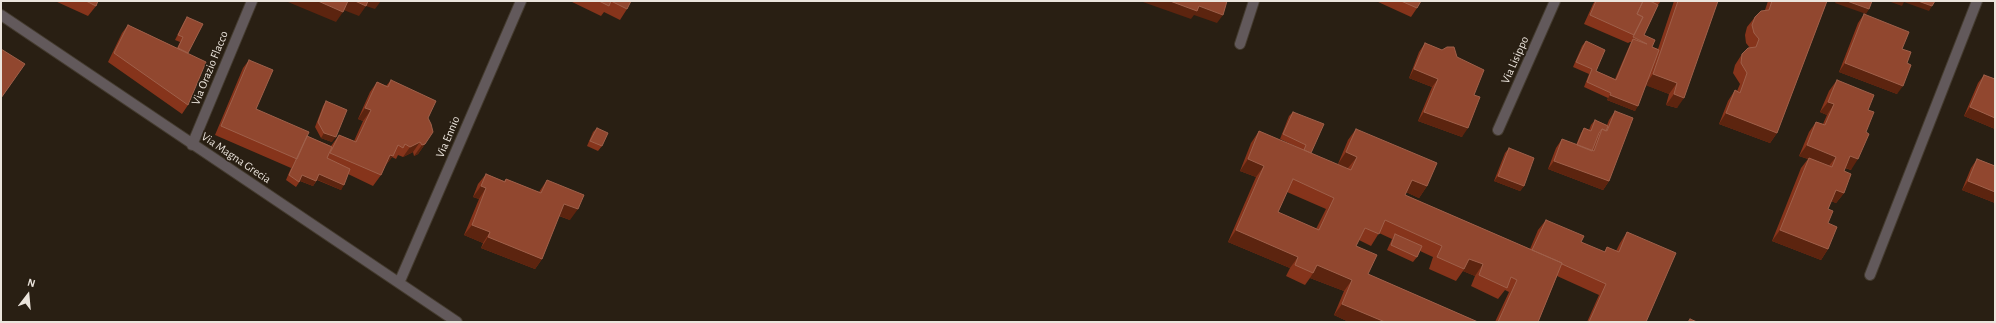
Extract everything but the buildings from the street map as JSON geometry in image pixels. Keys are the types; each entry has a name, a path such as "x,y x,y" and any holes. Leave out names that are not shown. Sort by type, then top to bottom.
{"street":[{"name":"Via Orazio Flacco","path":"192,145 252,1"},
{"name":"Via Ennio","path":"399,283 521,1"},
{"path":"1240,44 1254,1"},
{"name":"Via Lisippo","path":"1498,130 1555,1"},
{"path":"1870,275 1978,1"},
{"name":"Via Magna Grecia","path":"1,15 457,322"}]}
